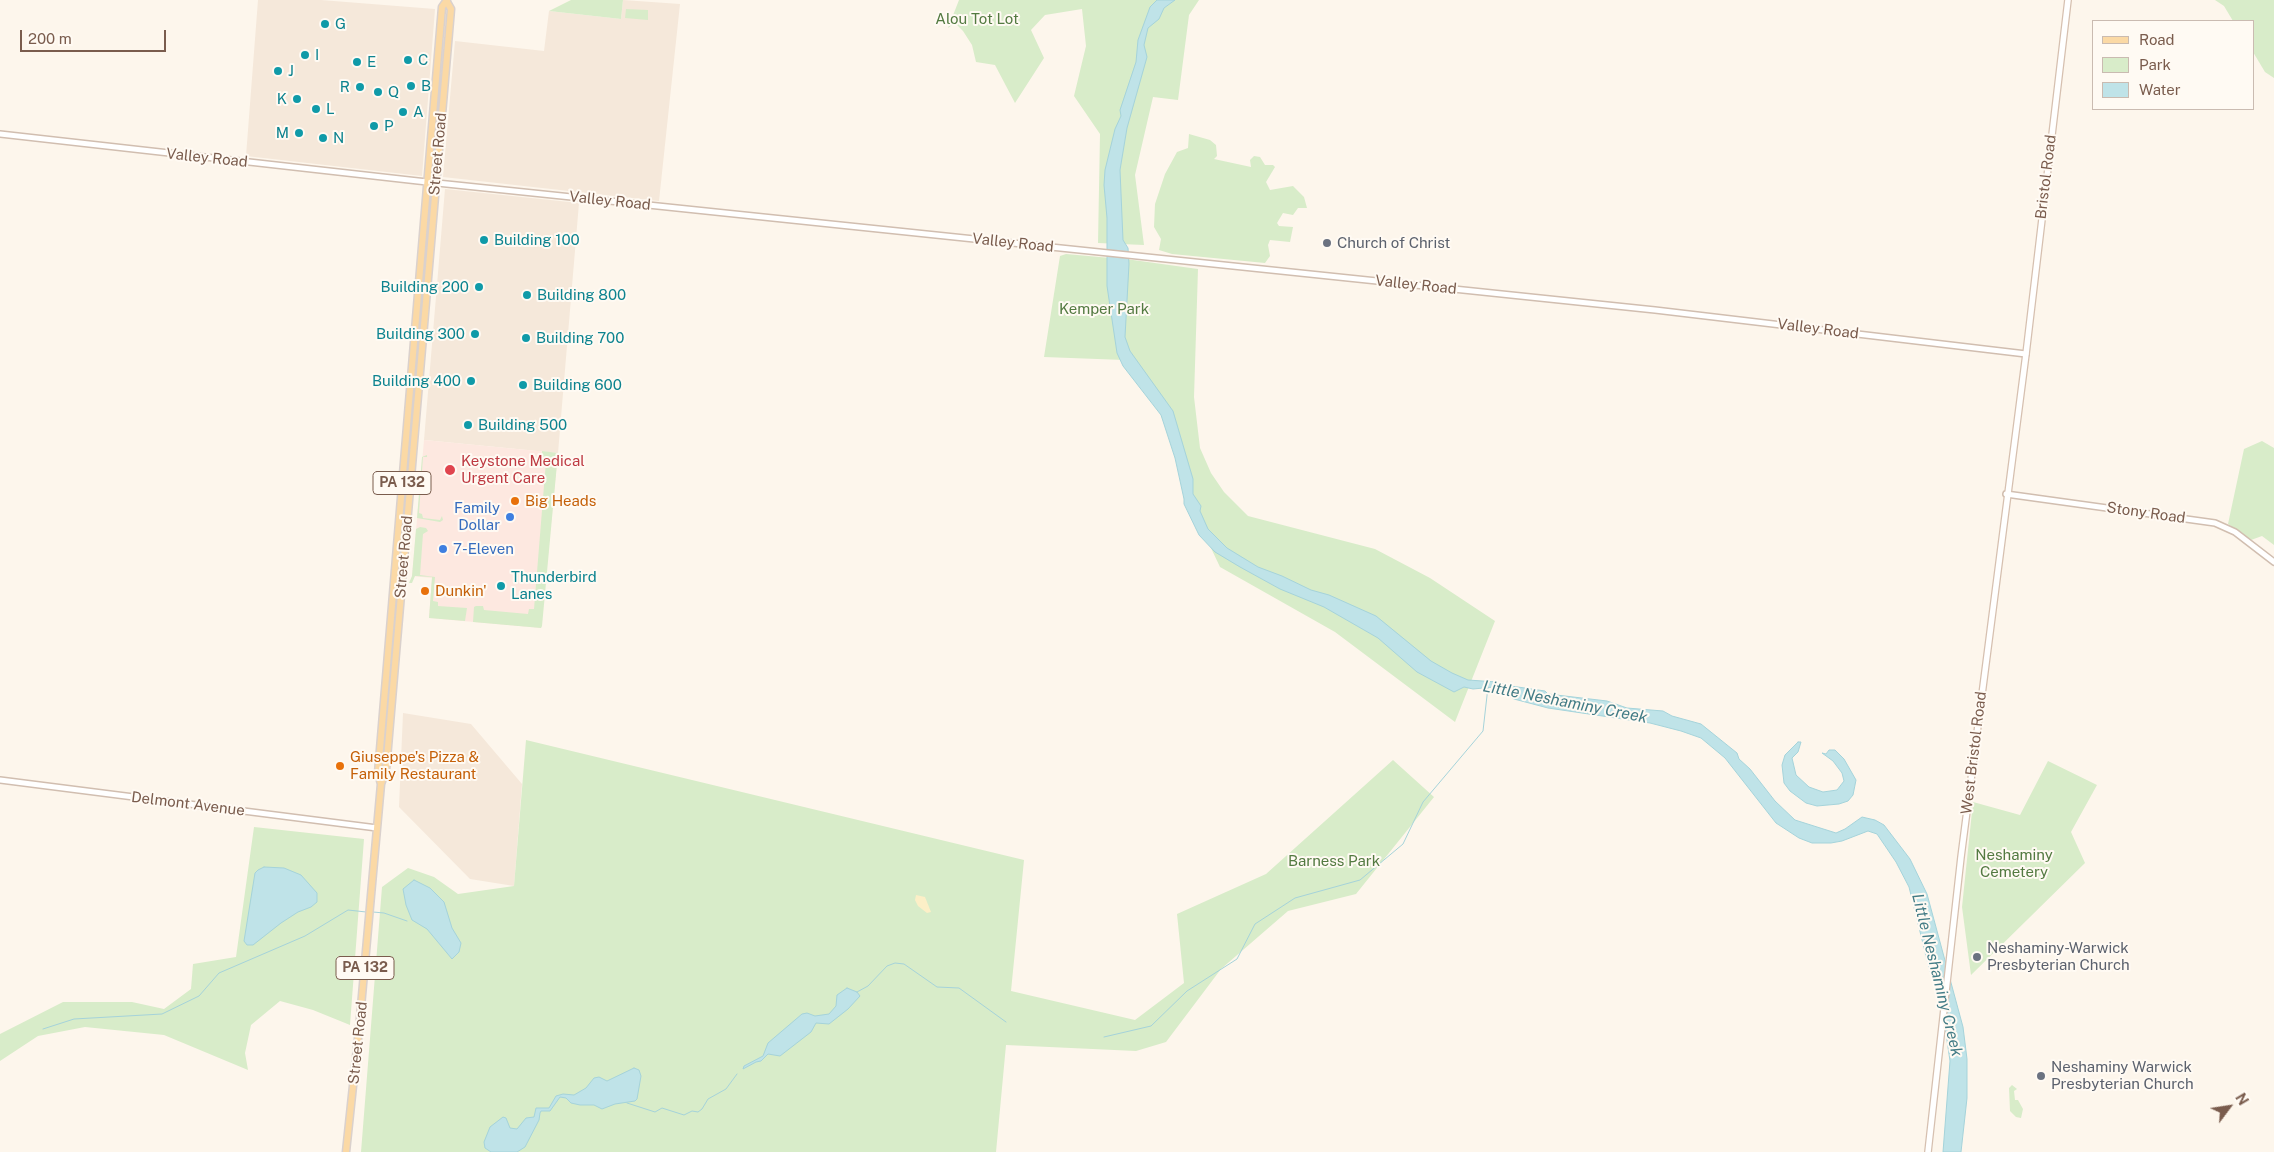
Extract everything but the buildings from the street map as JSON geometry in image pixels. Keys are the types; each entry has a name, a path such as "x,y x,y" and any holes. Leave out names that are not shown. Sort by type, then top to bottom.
{"main road":[{"name":"Bristol Road","path":"2026,354 2068,0"},
{"name":"Street Road","path":"381,784 378,773 442,8 447,1"},
{"name":"Street Road","path":"346,1152 381,784 386,770 450,9 447,1"},
{"name":"West Bristol Road","path":"1928,1152 1948,970 2006,494 2026,354"}],"street":[{"name":"Valley Road","path":"0,134 436,183 1664,311 2026,354"},
{"name":"Stony Road","path":"2006,494 2215,523 2235,532 2274,562"},
{"name":"Delmont Avenue","path":"0,780 377,828"}],"shaded area":[{"path":"258,0 321,0 435,9 422,176 246,156"},
{"path":"623,0 680,4 659,201 443,177 455,41 544,51 549,11 621,19"},
{"path":"445,189 579,203 558,453 424,440"},
{"path":"424,440 558,453 541,628 429,618 432,578 412,576"},
{"path":"403,713 471,724 522,784 514,886 470,879 399,807"}],"green space":[{"path":"571,0 623,0 621,19 549,11"},
{"name":"Alou Tot Lot","path":"959,0 1199,0 1189,15 1178,100 1153,97 1135,175 1144,245 1098,243 1100,134 1074,96 1086,46 1082,9 1045,15 1031,30 1044,58 1015,103 995,65 976,62 972,45 963,31 955,23 948,28"},
{"path":"2215,0 2274,0 2274,78 2265,72 2254,54 2254,20 2232,20 2224,6"},
{"path":"626,9 648,10 648,20 625,18"},
{"path":"1189,134 1210,140 1216,145 1217,156 1214,159 1251,167 1250,160 1254,156 1260,157 1265,165 1273,165 1275,167 1266,182 1270,190 1293,186 1304,197 1307,208 1298,208 1293,215 1283,213 1277,223 1279,226 1293,227 1290,242 1270,240 1268,245 1270,256 1265,263 1172,254 1159,250 1161,239 1154,227 1155,204 1165,174 1177,152 1188,148"},
{"name":"Kemper Park","path":"1066,254 1133,260 1198,269 1194,397 1200,448 1211,473 1224,492 1248,516 1375,549 1430,578 1495,621 1455,722 1335,632 1220,567 1192,508 1162,410 1124,360 1044,357 1060,256"},
{"path":"2262,441 2274,448 2274,545 2262,536 2251,540 2228,524 2244,449"},
{"path":"542,451 558,453 542,626 541,628 473,622 474,607 476,606 483,606 484,610 528,614 529,609 534,609 546,461 542,460"},
{"path":"427,455 427,457 423,457 419,513 422,514 423,518 440,520 442,516 443,520 440,522 417,518 422,457"},
{"path":"420,527 426,528 428,531 423,534 420,575 435,577 433,601 438,602 438,606 467,608 465,621 429,618 432,577 415,576 412,583 409,583 412,576 416,529"},
{"name":"Barness Park","path":"526,740 1024,860 1011,991 1135,1020 1184,983 1177,914 1266,874 1393,760 1434,797 1356,894 1288,911 1221,969 1166,1042 1136,1051 1006,1045 996,1152 361,1152 382,887 408,868 434,877 458,894 514,886"},
{"name":"Neshaminy Cemetery","path":"2048,761 2097,785 2071,832 2085,863 1971,975 1962,907 1973,802 2020,815"},
{"path":"254,827 364,839 350,1025 313,1010 280,1001 251,1025 245,1053 248,1070 164,1035 85,1027 38,1036 0,1061 0,1034 63,1002 132,1002 164,1009 191,989 193,964 236,957"},
{"path":"2012,1085 2017,1089 2014,1091 2015,1100 2018,1100 2023,1109 2021,1118 2016,1117 2010,1111 2009,1088"}],"sand":[{"path":"916,895 925,897 931,912 927,913 918,906 915,900"}],"water":[{"name":"Little Neshaminy Creek","path":"1157,0 1175,0 1164,8 1159,19 1148,28 1144,45 1147,57 1127,128 1120,170 1123,240 1128,248 1129,264 1125,337 1130,351 1173,411 1193,479 1193,494 1201,506 1200,511 1208,529 1227,548 1258,567 1376,616 1431,661 1452,673 1468,680 1497,682 1545,691 1548,694 1607,701 1627,708 1663,711 1672,716 1701,724 1737,753 1739,759 1750,769 1775,801 1795,820 1836,833 1862,817 1875,820 1884,825 1910,859 1927,894 1963,1027 1967,1059 1967,1098 1961,1152 1943,1152 1950,1061 1944,1020 1909,887 1896,862 1877,834 1868,831 1831,843 1812,843 1799,838 1776,823 1725,758 1701,738 1681,731 1650,723 1548,708 1514,699 1494,687 1473,689 1464,687 1454,692 1417,672 1378,638 1324,607 1280,589 1240,567 1215,552 1199,535 1184,504 1175,458 1161,415 1123,366 1117,353 1107,286 1105,170 1115,129 1121,116 1120,110 1136,62 1138,40 1150,7"},
{"path":"1798,742 1801,742 1798,752 1792,758 1796,775 1809,787 1823,792 1837,790 1844,781 1842,773 1833,761 1822,753 1826,754 1829,750 1835,750 1844,759 1856,780 1853,795 1848,801 1839,804 1817,806 1806,803 1790,791 1784,783 1782,765 1785,755"},
{"path":"264,867 284,868 301,875 317,893 317,902 281,923 253,945 247,945 244,941 255,873"},
{"path":"414,880 430,888 444,902 452,928 461,943 459,952 452,959 427,929 412,920 406,905 403,889"},
{"path":"847,988 857,992 860,996 848,1009 829,1024 816,1023 811,1032 780,1056 768,1054 761,1061 743,1069 744,1066 763,1056 768,1043 802,1014 807,1013 815,1016 829,1014 836,1006 837,995"},
{"path":"634,1068 639,1070 641,1076 635,1101 615,1104 602,1109 594,1105 571,1103 566,1098 560,1097 550,1111 541,1111 539,1120 525,1147 517,1152 491,1152 485,1148 484,1142 490,1127 503,1117 506,1118 510,1128 517,1129 526,1118 534,1117 536,1108 549,1108 556,1096 563,1094 574,1095 586,1088 594,1078 599,1077 607,1081"}],"waterway":[{"name":"Little Neshaminy Creek","path":"1104,1037 1151,1026 1187,991 1237,959 1255,924 1295,898 1360,880 1403,844 1423,802 1483,731 1488,687"},
{"path":"43,1029 74,1019 162,1014 199,996 219,973 305,936 348,910 366,912"},
{"path":"373,912 384,913 407,921"},
{"path":"857,992 868,986 887,966 895,963 904,964 937,987 959,988 1006,1022"},
{"path":"627,1103 655,1112 662,1108 684,1115 692,1111 698,1112 708,1099 726,1089 737,1074"}],"place":[{"name":"G","path":"325,24"},
{"name":"I","path":"305,55"},
{"name":"C","path":"408,60"},
{"name":"E","path":"357,62"},
{"name":"J","path":"278,71"},
{"name":"B","path":"411,86"},
{"name":"R","path":"360,87"},
{"name":"Q","path":"378,92"},
{"name":"K","path":"297,99"},
{"name":"L","path":"316,109"},
{"name":"A","path":"403,112"},
{"name":"P","path":"374,126"},
{"name":"M","path":"299,133"},
{"name":"N","path":"323,138"},
{"name":"Building 100","path":"484,240"},
{"name":"Church of Christ","path":"1327,243"},
{"name":"Building 200","path":"479,287"},
{"name":"Building 800","path":"527,295"},
{"name":"Building 300","path":"475,334"},
{"name":"Building 700","path":"526,338"},
{"name":"Building 400","path":"471,381"},
{"name":"Building 600","path":"523,385"},
{"name":"Building 500","path":"468,425"},
{"name":"Keystone Medical Urgent Care","path":"450,470"},
{"name":"Big Heads","path":"515,501"},
{"name":"Family Dollar","path":"510,517"},
{"name":"7-Eleven","path":"443,549"},
{"name":"Thunderbird Lanes","path":"501,586"},
{"name":"Dunkin'","path":"425,591"},
{"name":"Giuseppe's Pizza & Family Restaurant","path":"340,766"},
{"name":"Neshaminy-Warwick Presbyterian Church","path":"1977,957"},
{"name":"Neshaminy Warwick Presbyterian Church","path":"2041,1076"}]}
